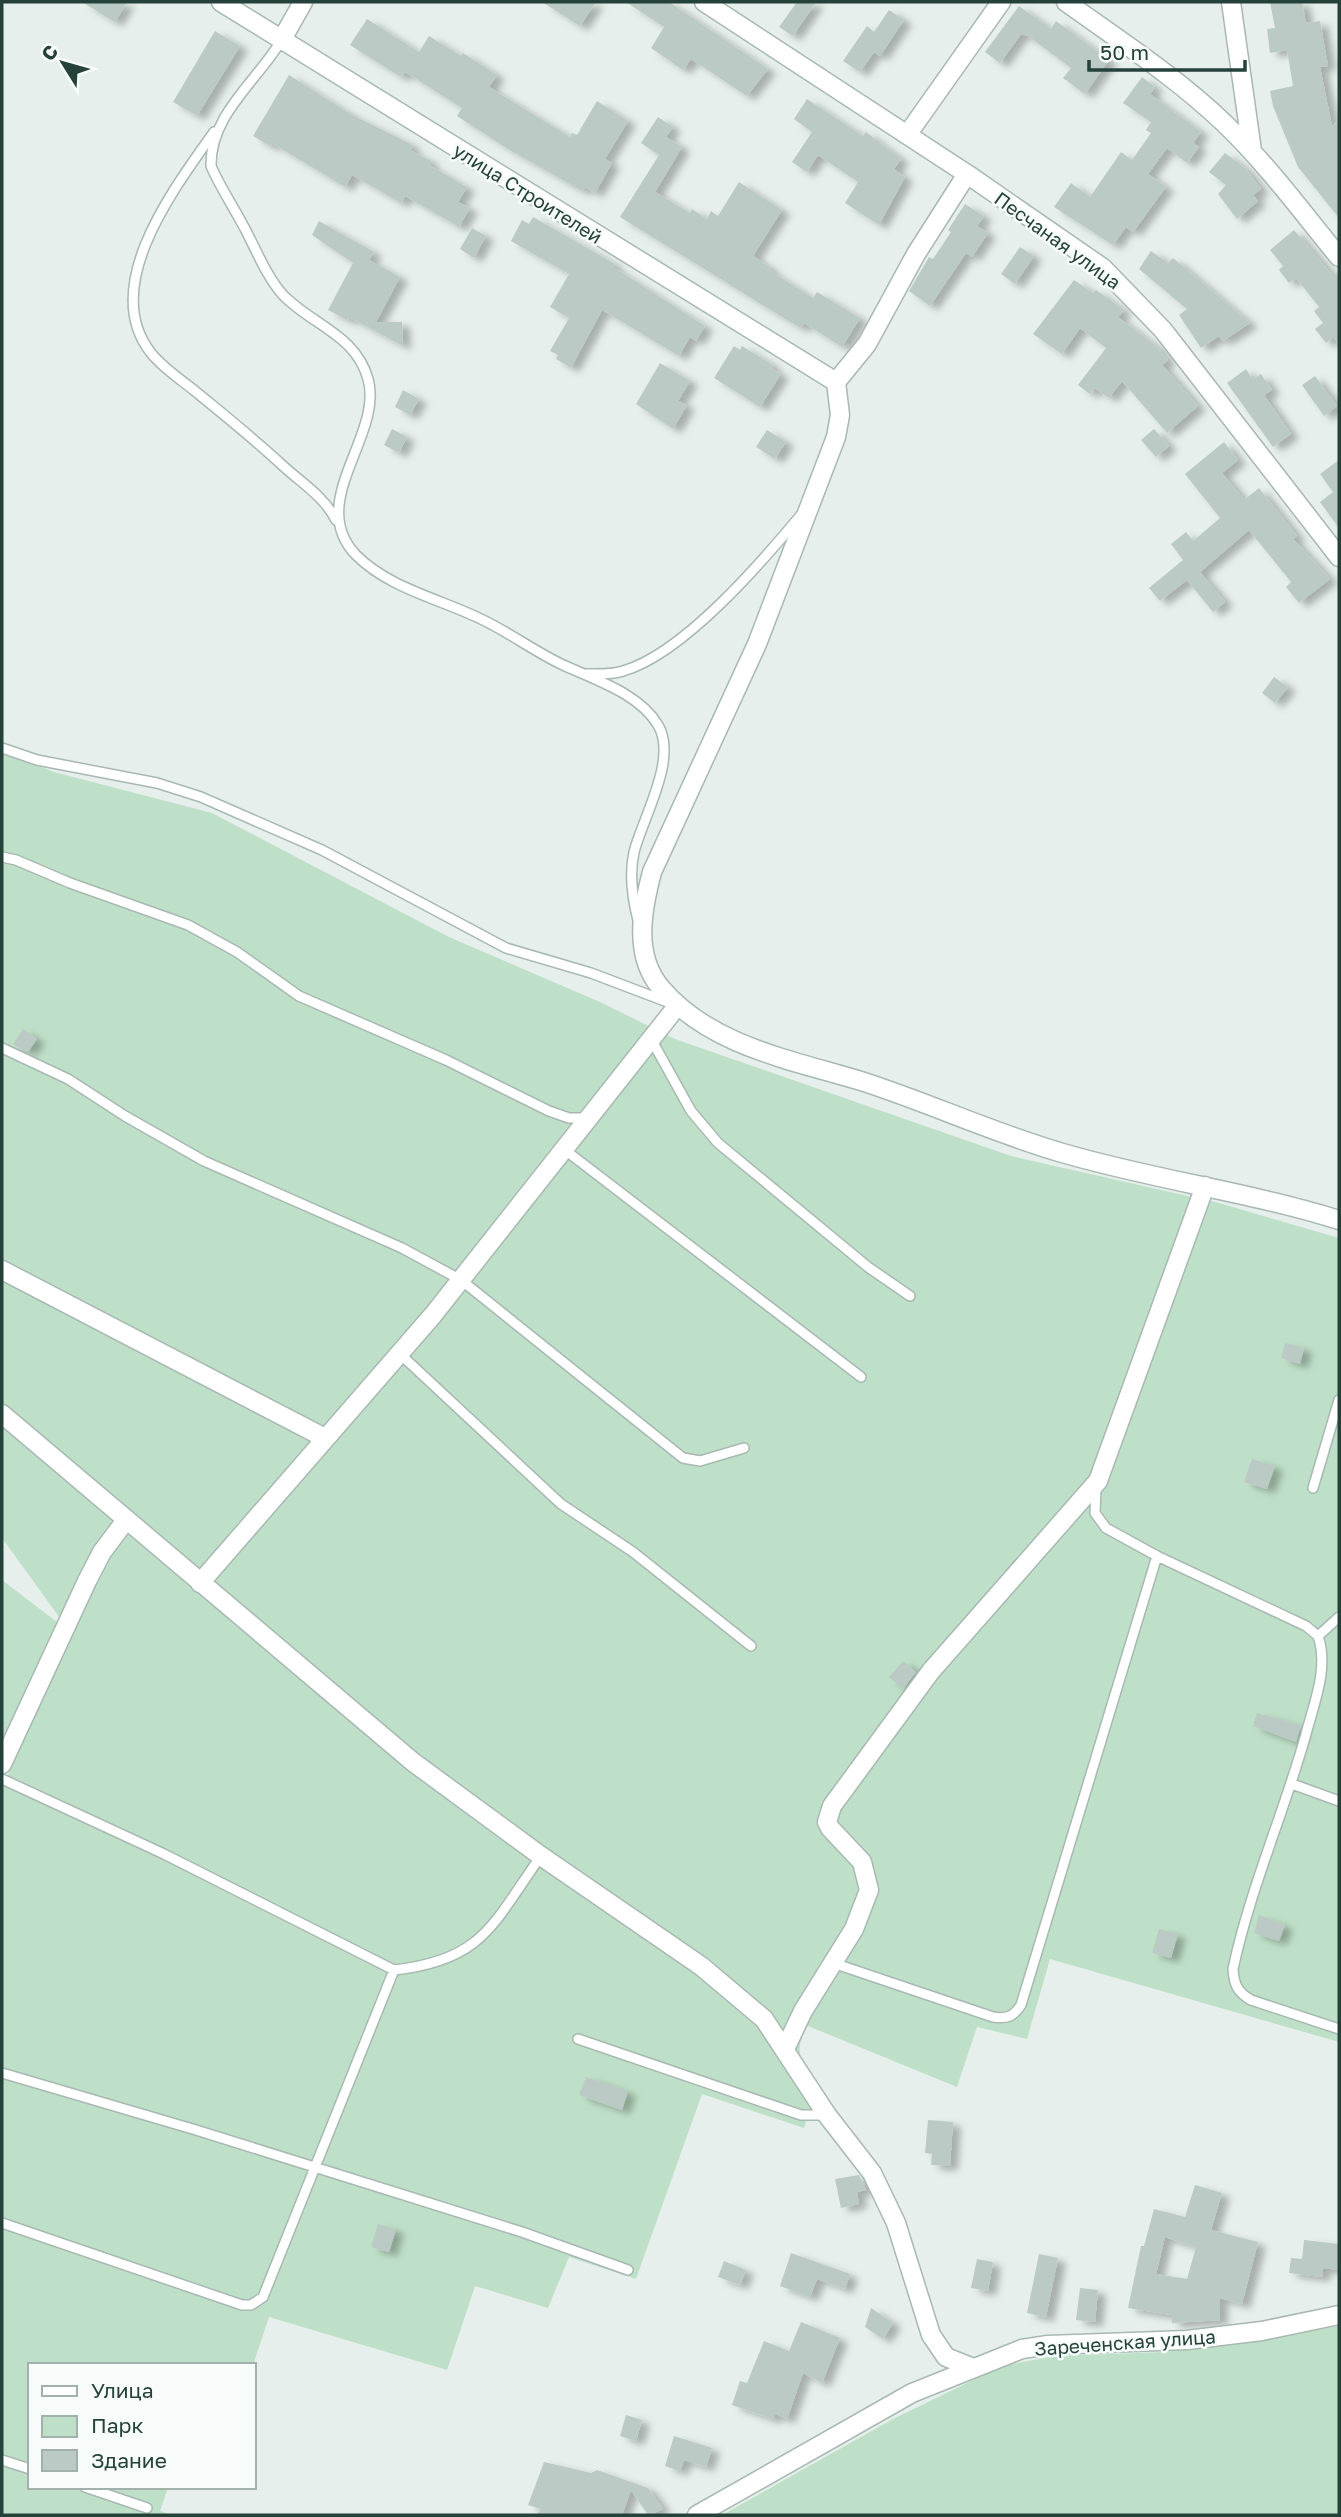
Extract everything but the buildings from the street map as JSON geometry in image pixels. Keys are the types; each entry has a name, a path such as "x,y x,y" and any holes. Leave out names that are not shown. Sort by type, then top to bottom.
{"street":[{"name":"улица Строителей","path":"221,2 836,382"},
{"path":"281,41 303,2"},
{"name":"Песчаная улица","path":"704,2 1072,245 1137,300 1339,557"},
{"path":"907,135 1001,2"},
{"path":"1066,2 1172,78 1252,151 1339,257"},
{"path":"1231,2 1252,151"},
{"path":"967,174 916,254 867,344 836,382 840,415 836,437 758,644 652,872 643,905 641,936 647,963 660,987 677,1005 723,1034 757,1050 885,1090 1011,1138 1118,1167 1281,1202 1339,1220"},
{"path":"200,1583 461,1280 677,1005"},
{"path":"785,2049 803,2011 860,1916 869,1881 857,1854 827,1822 832,1806 931,1671 1097,1481 1205,1186"},
{"path":"2,1270 325,1438"},
{"path":"2,1414 413,1762 541,1856 652,1930 739,1995 764,2019 827,2115 872,2173 896,2223 931,2335 946,2357 971,2367"},
{"path":"2,1764 87,1581 102,1552 126,1521"},
{"name":"Зареченская улица","path":"697,2515 857,2423 971,2367 1022,2349 1048,2344 1187,2340 1262,2331 1339,2315"}],"lane":[{"path":"281,41 221,121 165,203 138,266 135,286 136,322 146,346 164,367 316,493 331,510 347,544 358,556 400,585 481,619 640,705 659,726 663,737 664,762 634,854 631,876 641,936"},
{"path":"221,121 211,151 211,166 272,281 299,309 352,347 368,379 369,408 343,485 338,511 340,528"},
{"path":"584,674 624,671 667,648 726,596 810,503"},
{"path":"2,748 59,765 157,783 201,797 322,850 506,948 590,973 677,1005"},
{"path":"2,857 188,925 237,952 299,996 422,1050 550,1111 569,1118 590,1118"},
{"path":"651,1039 691,1111 718,1143 868,1267 910,1296"},
{"path":"2,1048 68,1079 125,1116 204,1161 402,1248 461,1280 683,1458 692,1462 700,1461 744,1448"},
{"path":"565,1150 861,1377"},
{"path":"399,1353 561,1504 633,1552 751,1646"},
{"path":"1313,1488 1339,1400"},
{"path":"1097,1481 1093,1502 1100,1522 1157,1556 1298,1622 1318,1636 1322,1662 1318,1689 1292,1784 1238,1945 1233,1969 1234,1984 1251,2000 1339,2029"},
{"path":"833,1963 993,2017 1005,2019 1016,2014 1021,2005 1157,1556"},
{"path":"1318,1636 1339,1617"},
{"path":"2,1779 164,1854 394,1970 454,1957 470,1948 486,1933 541,1856"},
{"path":"1292,1784 1339,1801"},
{"path":"2,2223 242,2305 251,2305 263,2297 394,1970"},
{"path":"578,2039 801,2115 827,2115"},
{"path":"2,2073 522,2232 628,2270"},
{"path":"2,2459 28,2468"},
{"path":"91,2489 147,2508"}],"green space":[{"path":"2,752 54,772 212,813 449,937 600,1002 675,1039 1011,1156 1219,1203 1339,1238 1339,2042 1050,1959 1027,2039 977,2027 957,2087 808,2026 800,2043 800,2051 816,2091 804,2128 702,2094 636,2279 569,2257 548,2308 475,2286 447,2370 269,2317 254,2363 28,2363 28,2489 167,2489 160,2511 173,2515 2,2515 2,1788 51,1680 2,1780 2,1580 70,1632 2,1538"},
{"path":"1339,2326 1339,2515 722,2515 893,2419 1002,2366 1055,2356 1163,2352 1227,2345"}]}
